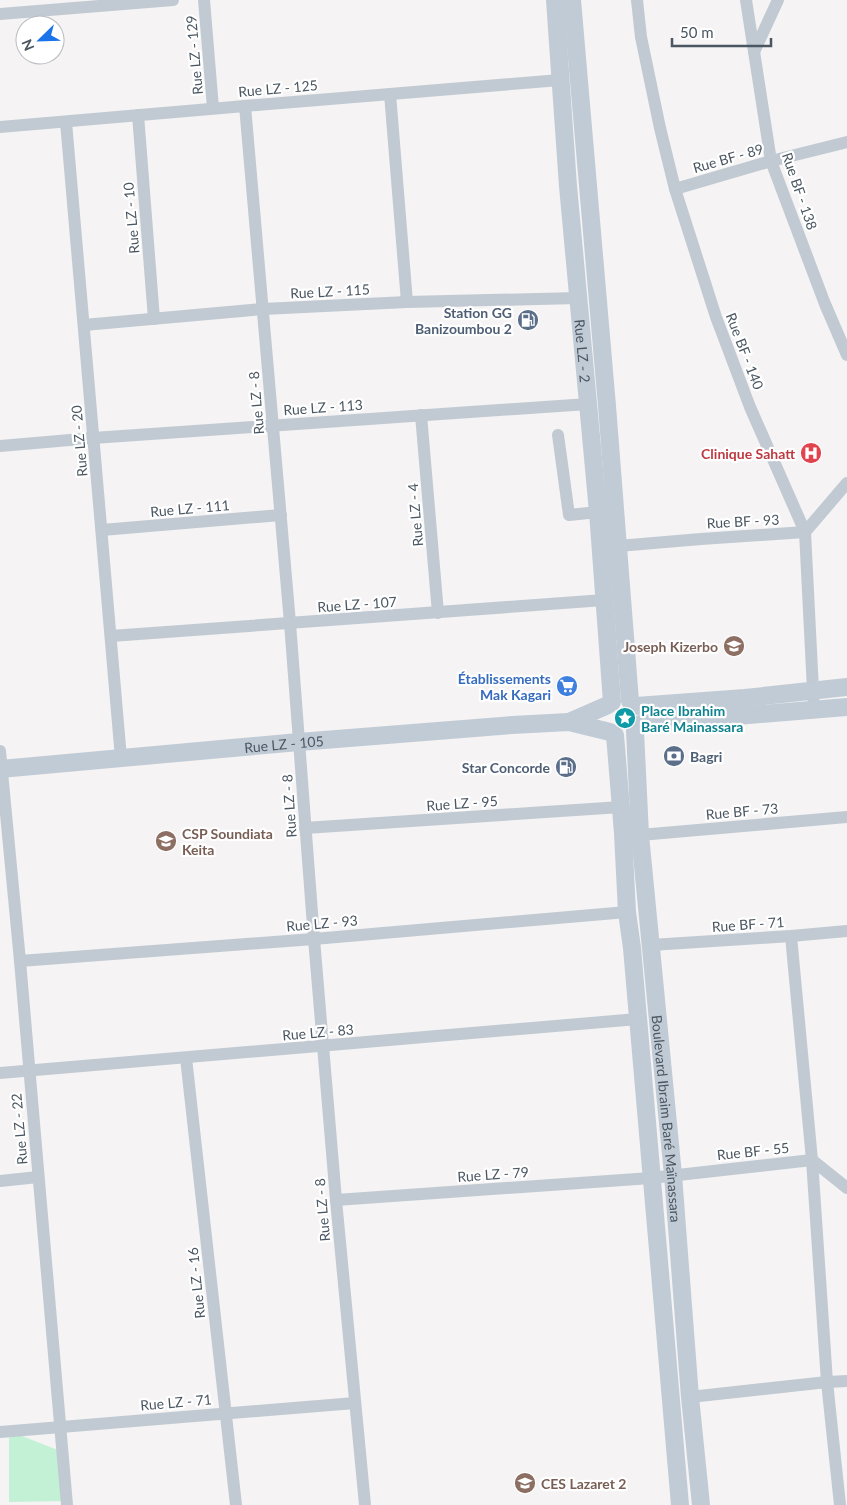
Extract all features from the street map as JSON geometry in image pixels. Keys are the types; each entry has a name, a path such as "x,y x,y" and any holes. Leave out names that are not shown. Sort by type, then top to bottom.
{"main road":[{"name":"Rue LZ - 2","path":"554,0 578,298 598,512 610,704"},
{"name":"Rue LZ - 2","path":"572,0 633,703"},
{"path":"847,687 745,698 633,703 621,699 610,704 603,718 604,724 613,734 626,736 638,727 847,707"},
{"path":"633,703 640,714 638,727"},
{"name":"Rue LZ - 105","path":"0,763 121,758 299,742 569,722 610,704"},
{"name":"Rue LZ - 105","path":"569,722 613,734"},
{"name":"Boulevard Ibraim Baré Maïnassara","path":"638,727 640,835 673,1175 690,1397 701,1505"},
{"name":"Boulevard Ibraim Baré Maïnassara","path":"613,734 621,807 627,912 632,948 680,1505"}],"street":[{"path":"0,14 173,0"},
{"name":"Rue LZ - 129","path":"204,0 213,108"},
{"name":"Rue BF - 140","path":"637,0 641,37 675,188 716,317 750,407 805,532 814,710"},
{"name":"Rue BF - 138","path":"746,0 771,161 825,304 847,355"},
{"path":"754,54 778,0"},
{"name":"Rue LZ - 125","path":"0,128 213,108 560,80"},
{"path":"390,94 407,302"},
{"name":"Rue LZ - 8","path":"245,106 290,623 336,1200 365,1505"},
{"name":"Rue LZ - 10","path":"138,115 154,319"},
{"name":"Rue LZ - 20","path":"66,122 121,758"},
{"name":"Rue BF - 89","path":"675,188 847,142"},
{"name":"Rue LZ - 115","path":"84,325 263,309 407,302 578,298"},
{"name":"Rue LZ - 113","path":"0,446 588,404"},
{"name":"Rue LZ - 4","path":"421,415 438,613"},
{"path":"558,435 569,515 598,512"},
{"path":"805,532 847,483"},
{"name":"Rue LZ - 111","path":"102,530 281,515"},
{"name":"Rue BF - 93","path":"618,546 805,532"},
{"name":"Rue LZ - 107","path":"111,636 604,600"},
{"name":"Rue LZ - 22","path":"0,763 20,961 67,1505"},
{"name":"Rue LZ - 95","path":"305,828 621,807"},
{"name":"Rue BF - 73","path":"640,835 847,818"},
{"name":"Rue LZ - 93","path":"20,961 314,940 627,912"},
{"name":"Rue BF - 71","path":"650,945 847,931"},
{"path":"791,936 812,1160 827,1382 840,1505"},
{"name":"Rue LZ - 83","path":"0,1073 638,1019"},
{"name":"Rue LZ - 16","path":"186,1058 236,1505"},
{"path":"812,1160 847,1188"},
{"name":"Rue BF - 55","path":"652,1178 812,1160"},
{"path":"0,1181 38,1177"},
{"name":"Rue LZ - 79","path":"336,1200 652,1178"},
{"path":"690,1397 847,1381"},
{"name":"Rue LZ - 71","path":"0,1432 355,1402"}],"green space":[{"path":"9,1431 63,1452 67,1501 9,1502"}],"place":[{"name":"Station GG Banizoumbou 2","path":"528,320"},
{"name":"Clinique Sahatt","path":"811,453"},
{"name":"Joseph Kizerbo","path":"734,646"},
{"name":"Établissements Mak Kagari","path":"567,686"},
{"name":"Place Ibrahim Baré Mainassara","path":"625,718"},
{"name":"Bagri","path":"674,756"},
{"name":"Star Concorde","path":"566,767"},
{"name":"CSP Soundiata Keita","path":"166,841"},
{"name":"CES Lazaret 2","path":"525,1483"}]}
